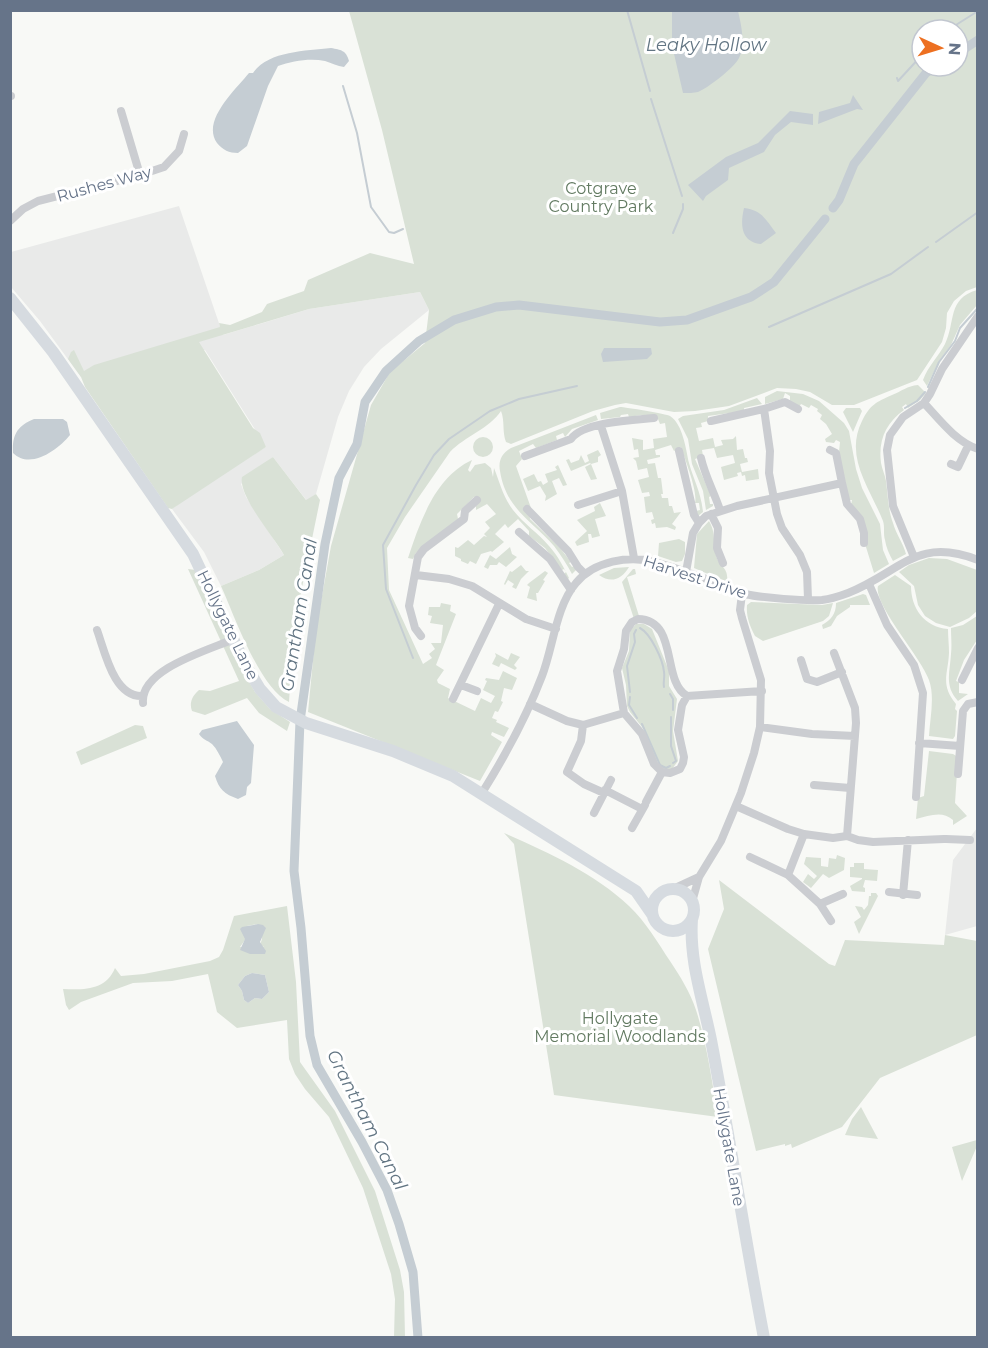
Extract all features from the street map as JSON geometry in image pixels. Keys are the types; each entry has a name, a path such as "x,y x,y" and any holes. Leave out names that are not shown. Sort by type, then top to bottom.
{"street":[{"path":"122,111 140,175"},
{"name":"Rushes Way","path":"10,221 23,209 38,201 165,167 179,151 184,134"},
{"name":"Hollygate Lane","path":"10,298 53,352 193,554 260,689 276,707 300,721 393,751 453,776 636,891 652,914"},
{"path":"978,316 942,369 924,403 897,423 890,435 887,450 893,506 914,556 939,551 952,552 978,560"},
{"path":"711,421 785,402 798,409"},
{"path":"924,403 973,447 958,467 951,464"},
{"path":"764,409 773,498 782,528 800,555 807,572 807,599"},
{"path":"525,456 571,439 575,433 588,427 624,420 654,418"},
{"path":"601,426 622,491 634,558"},
{"path":"830,450 836,453 847,504 860,519 864,543"},
{"path":"679,451 694,515 699,523"},
{"path":"701,458 704,474 713,488 718,528 717,548 723,563"},
{"path":"686,572 694,528 716,512 842,483"},
{"path":"578,505 622,491"},
{"path":"421,636 415,628 409,606 416,575 416,561 420,553 464,519 465,511 477,500"},
{"path":"527,509 568,551 585,574"},
{"path":"519,532 550,559 572,590"},
{"name":"Harvest Drive","path":"482,793 508,752 530,704 547,662 566,600 585,574 609,562 634,558 686,572 742,594 822,600 836,598 869,584 914,556"},
{"path":"416,575 449,579 472,586 526,620 556,629"},
{"path":"869,584 887,625 914,665 923,693 916,796"},
{"path":"699,878 667,891 654,902 652,914 656,922 664,928 678,930 692,919 692,902 699,878 721,841 749,768 759,727 762,691 761,680 740,610 742,594"},
{"path":"453,699 499,604"},
{"path":"687,696 682,705 678,730 684,757 683,763 680,768 670,773 662,772 654,764 642,734 624,713 617,671 624,649 626,631 632,622 638,619 648,619 655,624 670,655 675,684 680,692 687,696 762,691"},
{"path":"97,630 120,687 143,700 162,672 181,661 234,639"},
{"path":"962,680 978,648"},
{"path":"834,653 855,708 847,836"},
{"path":"801,660 807,679 817,682 842,672"},
{"path":"461,684 477,691"},
{"path":"958,774 964,706 971,702 978,702"},
{"path":"530,704 567,721 583,724 624,713"},
{"path":"583,724 581,741 567,772 584,784 644,806"},
{"path":"759,727 812,734 855,736"},
{"path":"920,742 960,746"},
{"path":"632,828 662,772"},
{"path":"594,813 611,780"},
{"path":"814,785 850,788"},
{"path":"736,806 804,834 833,838 847,836 873,842 970,840"},
{"path":"788,876 804,834"},
{"path":"903,895 908,840"},
{"path":"750,857 788,876 820,904 831,921"},
{"path":"636,891 683,892 692,902"},
{"path":"889,892 917,895"},
{"path":"820,904 843,894"},
{"name":"Hollygate Lane","path":"692,919 690,937 693,958 711,1039 764,1338"},
{"name":"Hollygate Lane","path":"664,928 678,938 693,958"}],"shaded area":[{"path":"179,206 223,335 309,309 420,292 429,310 381,349 364,367 349,391 338,417 316,494 307,501 273,457 241,484 246,497 284,555 259,570 221,586 204,552 172,509 208,482 266,447 205,350 81,377 40,321 11,287 11,252"},
{"path":"977,828 977,926 945,935 953,860"}],"green space":[{"name":"Cotgrave Country Park","path":"349,11 977,11 977,287 966,291 954,301 947,313 942,342 917,380 854,405 832,405 810,392 777,388 729,406 695,411 674,412 626,403 593,411 511,444 506,442 501,411 490,423 450,452 405,517 387,548 389,590 423,664 432,658 429,654 435,649 431,643 441,643 443,625 430,623 432,616 428,615 429,607 440,607 441,603 451,605 450,611 456,614 436,665 444,670 437,680 438,683 450,689 448,698 475,711 481,698 491,703 495,696 483,690 486,678 499,680 503,671 517,678 512,690 504,688 501,701 503,702 492,718 509,728 504,737 492,732 491,735 502,742 480,781 308,712 316,629 331,546 371,405 390,372 425,343 429,310 420,292 309,309 199,342 253,428 260,433 266,447 172,509 168,508 68,359 74,350 84,371 94,365 220,327 219,323 230,325 262,312 267,304 304,291 308,280 370,253 414,264 382,130"},
{"path":"977,290 977,305 960,325 927,386 923,380 945,344 957,305 967,294"},
{"path":"918,385 926,393 908,408 906,404 902,407 904,410 888,426 881,447 881,463 890,513 906,554 893,561 884,538 883,521 857,460 857,434 862,421 874,405"},
{"path":"777,391 803,394 819,401 844,423 849,431 856,469 862,488 880,524 883,550 889,564 874,573 866,547 867,531 851,505 852,500 849,500 839,452 840,442 836,440 834,443 826,442 825,439 832,434 820,419 822,415 817,411 818,409 811,405 809,408 801,404 799,407 790,401 790,396 785,393 783,399 765,404 765,397"},
{"path":"757,398 762,404 744,408 744,411 708,416 708,421 701,423 702,427 696,428 699,441 713,438 715,447 723,445 721,440 733,439 736,436 737,450 743,449 748,462 740,464 742,472 758,469 759,479 746,481 745,475 742,476 741,472 737,473 738,476 724,480 721,467 735,463 733,455 717,458 714,448 702,450 703,456 695,459 711,496 709,497 710,504 713,504 706,510 703,491 692,464 688,439 678,419 683,416 724,410"},
{"path":"620,407 670,416 681,431 703,512 698,516 696,511 700,510 699,503 695,503 693,483 681,447 674,451 671,445 655,450 656,455 660,457 647,460 648,464 655,463 658,478 661,478 662,498 668,498 669,506 672,506 674,513 681,512 672,524 676,527 675,530 667,527 656,528 655,523 652,524 651,520 654,519 652,512 646,513 644,497 650,496 649,492 642,493 638,480 649,477 647,468 638,470 633,458 639,457 638,449 634,450 632,438 643,440 643,450 654,448 653,439 667,437 665,423 660,424 658,419 641,415 629,417 628,414 601,419 600,413"},
{"path":"846,408 860,408 862,411 853,432 843,412"},
{"path":"596,415 598,420 572,429 565,437 563,433 556,436 557,440 536,448 533,444 519,451 522,459 516,466 531,508 529,507 530,519 560,548 571,562 569,563 572,567 577,569 572,574 554,546 514,505 503,484 500,461 511,448"},
{"path":"483,437 490,440 493,447 490,454 483,457 476,454 473,447 476,440"},
{"path":"598,450 601,455 598,457 598,462 571,471 566,460 569,459 571,463 579,460 581,455 585,463 589,461 587,455"},
{"path":"273,457 306,500 316,494 320,500 298,607 289,702 278,694 258,667 221,586 259,570 284,555 245,495 242,485 242,477"},
{"path":"472,460 468,470 470,472 475,465 485,463 491,468 493,477 494,468 510,505 517,515 545,541 566,572 545,548 529,536 529,531 518,519 508,528 505,524 495,534 504,542 492,552 481,554 476,564 461,561 455,556 455,547 458,548 468,540 474,545 484,536 487,537 484,534 490,528 485,522 496,514 487,504 476,510 479,502 474,497 457,514 458,519 416,553 413,559 408,558 424,516 439,489 448,477"},
{"path":"591,464 597,479 591,480 585,467"},
{"path":"558,465 567,485 563,486 559,478 552,481 557,494 545,501 546,496 540,486 528,491 523,479 534,474 538,482 541,481 543,485 548,482 545,474 557,470 555,467"},
{"path":"600,503 606,516 595,519 600,536 592,538 591,534 588,534 589,542 577,546 575,542 587,531 577,520 595,511 594,507"},
{"path":"709,521 713,530 716,555 727,573 727,582 694,568 697,534"},
{"path":"679,539 685,542 685,554 682,561 676,562 658,556 659,543"},
{"path":"510,547 512,554 517,557 506,567 499,562 497,565 490,565 488,569 484,567 490,555 496,559"},
{"path":"929,558 947,559 977,570 977,611 969,618 950,627 936,623 925,616 918,605 914,586 899,572 909,565"},
{"path":"521,565 529,571 521,579 516,589 512,587 514,584 508,580 505,585 510,571 512,572"},
{"path":"629,567 623,575 616,579 603,578 599,575 614,568"},
{"path":"188,569 196,570 255,692 270,709 290,722 287,731 259,713 247,698 205,715 192,711 192,700 199,690 210,691 239,681"},
{"path":"633,569 636,574 627,577 639,616 634,619 622,582"},
{"path":"545,571 548,573 536,593 537,601 527,598 530,587 527,585"},
{"path":"895,575 911,586 913,602 921,615 932,625 948,629 949,653 946,685 956,704 957,711 953,739 929,736 932,700 929,680 890,618 878,594 878,586"},
{"path":"866,595 870,605 850,605 837,616 831,626 823,629 822,625 834,613 836,603"},
{"path":"751,602 822,605 833,603 829,616 823,621 763,641 755,636 749,621 747,605"},
{"path":"977,616 977,640 964,660 956,681 959,682 959,693 968,694 958,701 949,684 951,628 963,625"},
{"path":"636,624 644,624 652,629 669,671 669,686 677,699 673,731 678,761 672,769 664,769 656,761 646,732 627,706 622,668 629,651 630,631"},
{"path":"495,653 508,660 511,653 520,657 514,665 517,668 515,670 501,663 499,667 492,664"},
{"path":"135,725 143,726 147,738 81,765 76,752"},
{"path":"929,751 953,754 958,757 955,803 967,816 953,825 953,820 944,815 916,819 918,798 924,796"},
{"name":"Hollygate Memorial Woodlands","path":"504,833 553,856 601,883 629,906 646,926 681,978 694,1003 706,1049 718,1117 554,1095 514,844"},
{"path":"837,855 845,858 844,870 829,878 823,874 811,888 803,882 808,874 814,879 817,876 804,864 806,857 821,858 821,866 828,867 829,858 836,859"},
{"path":"854,863 864,863 864,869 878,870 877,881 865,880 863,887 865,892 852,891 850,886 862,879 850,877 850,867 854,867"},
{"path":"719,880 829,964 835,966 845,940 944,945 945,935 977,941 977,1035 880,1078 842,1127 792,1148 791,1144 785,1146 785,1144 756,1151 708,949 724,909"},
{"path":"871,893 876,893 878,896 859,934 854,922 861,917 855,906 862,907 864,910"},
{"path":"287,906 296,982 300,1062 335,1111 375,1191 400,1270 404,1292 405,1337 394,1337 395,1299 391,1274 363,1188 329,1117 295,1074 289,1059 287,1020 237,1028 217,1012 208,974 172,981 133,983 81,1002 69,1010 66,1005 63,989 87,989 100,985 106,981 115,968 121,976 144,974 210,961 219,957 234,916","holes":["258,924 262,939 260,945 264,947 240,947 245,940 247,926","252,973 265,975 269,992 262,999 255,998 248,1003 244,1000 238,985 245,976"]},
{"path":"861,1107 878,1139 845,1135 852,1119"},
{"path":"977,1140 977,1146 962,1181 952,1147"}],"water":[{"name":"Leaky Hollow","path":"672,11 738,11 743,41 739,58 720,77 698,92 683,93 672,45"},
{"path":"331,48 345,53 349,61 344,67 313,60 295,61 278,66 268,86 247,146 235,153 226,151 217,143 213,134 213,125 217,115 229,96 249,73 253,73 268,60 277,56"},
{"path":"853,95 863,110 857,109 818,124 819,112 850,103"},
{"path":"790,111 813,114 813,125 791,122 775,135 764,152 729,168 728,180 706,196 703,201 688,185 726,157 758,143"},
{"path":"744,208 759,213 776,233 761,244 749,240 742,226"},
{"path":"604,348 651,348 652,354 647,359 603,362 601,354"},
{"path":"34,419 63,419 67,422 70,435 58,447 43,456 35,459 20,458 13,453 13,441 20,428"},
{"path":"237,721 254,745 251,783 247,787 246,795 238,799 226,793 218,784 215,776 223,762 214,746 199,734 202,730"},
{"path":"258,924 266,928 260,942 266,951 265,954 250,954 240,950 245,939 240,929"},
{"path":"252,973 265,975 269,992 262,999 255,998 248,1003 244,1000 238,985 245,976"}],"waterway":[{"path":"627,10 650,91"},
{"path":"967,18 978,11"},
{"name":"Grantham Canal","path":"970,45 978,40"},
{"path":"897,78 898,81 910,68"},
{"name":"Grantham Canal","path":"833,208 839,200 854,164 922,78"},
{"path":"343,86 357,133 371,207 389,232 394,233 403,229"},
{"path":"651,99 682,196"},
{"path":"673,233 683,204"},
{"path":"936,242 978,212"},
{"name":"Grantham Canal","path":"418,1338 413,1272 387,1190 317,1065 310,1036 294,871 300,721 325,544 339,478 357,444 365,402 386,371 419,341 454,320 496,307 519,305 660,322 687,320 751,297 774,282 825,219"},
{"path":"769,327 891,274 928,247"},
{"path":"928,387 939,362 955,341 960,328 978,308"},
{"path":"413,658 386,589 383,545 434,455 449,439 490,411 519,399 577,386"},
{"path":"905,408 917,401 925,392"},
{"path":"640,628 652,641 659,654 664,672 664,687"},
{"path":"630,692 627,666 635,642 636,630"},
{"path":"670,694 673,699 673,710"},
{"path":"630,697 629,705 637,718"},
{"path":"671,717 671,746 676,761 673,763"},
{"path":"642,724 660,765 666,768 670,766"}]}
